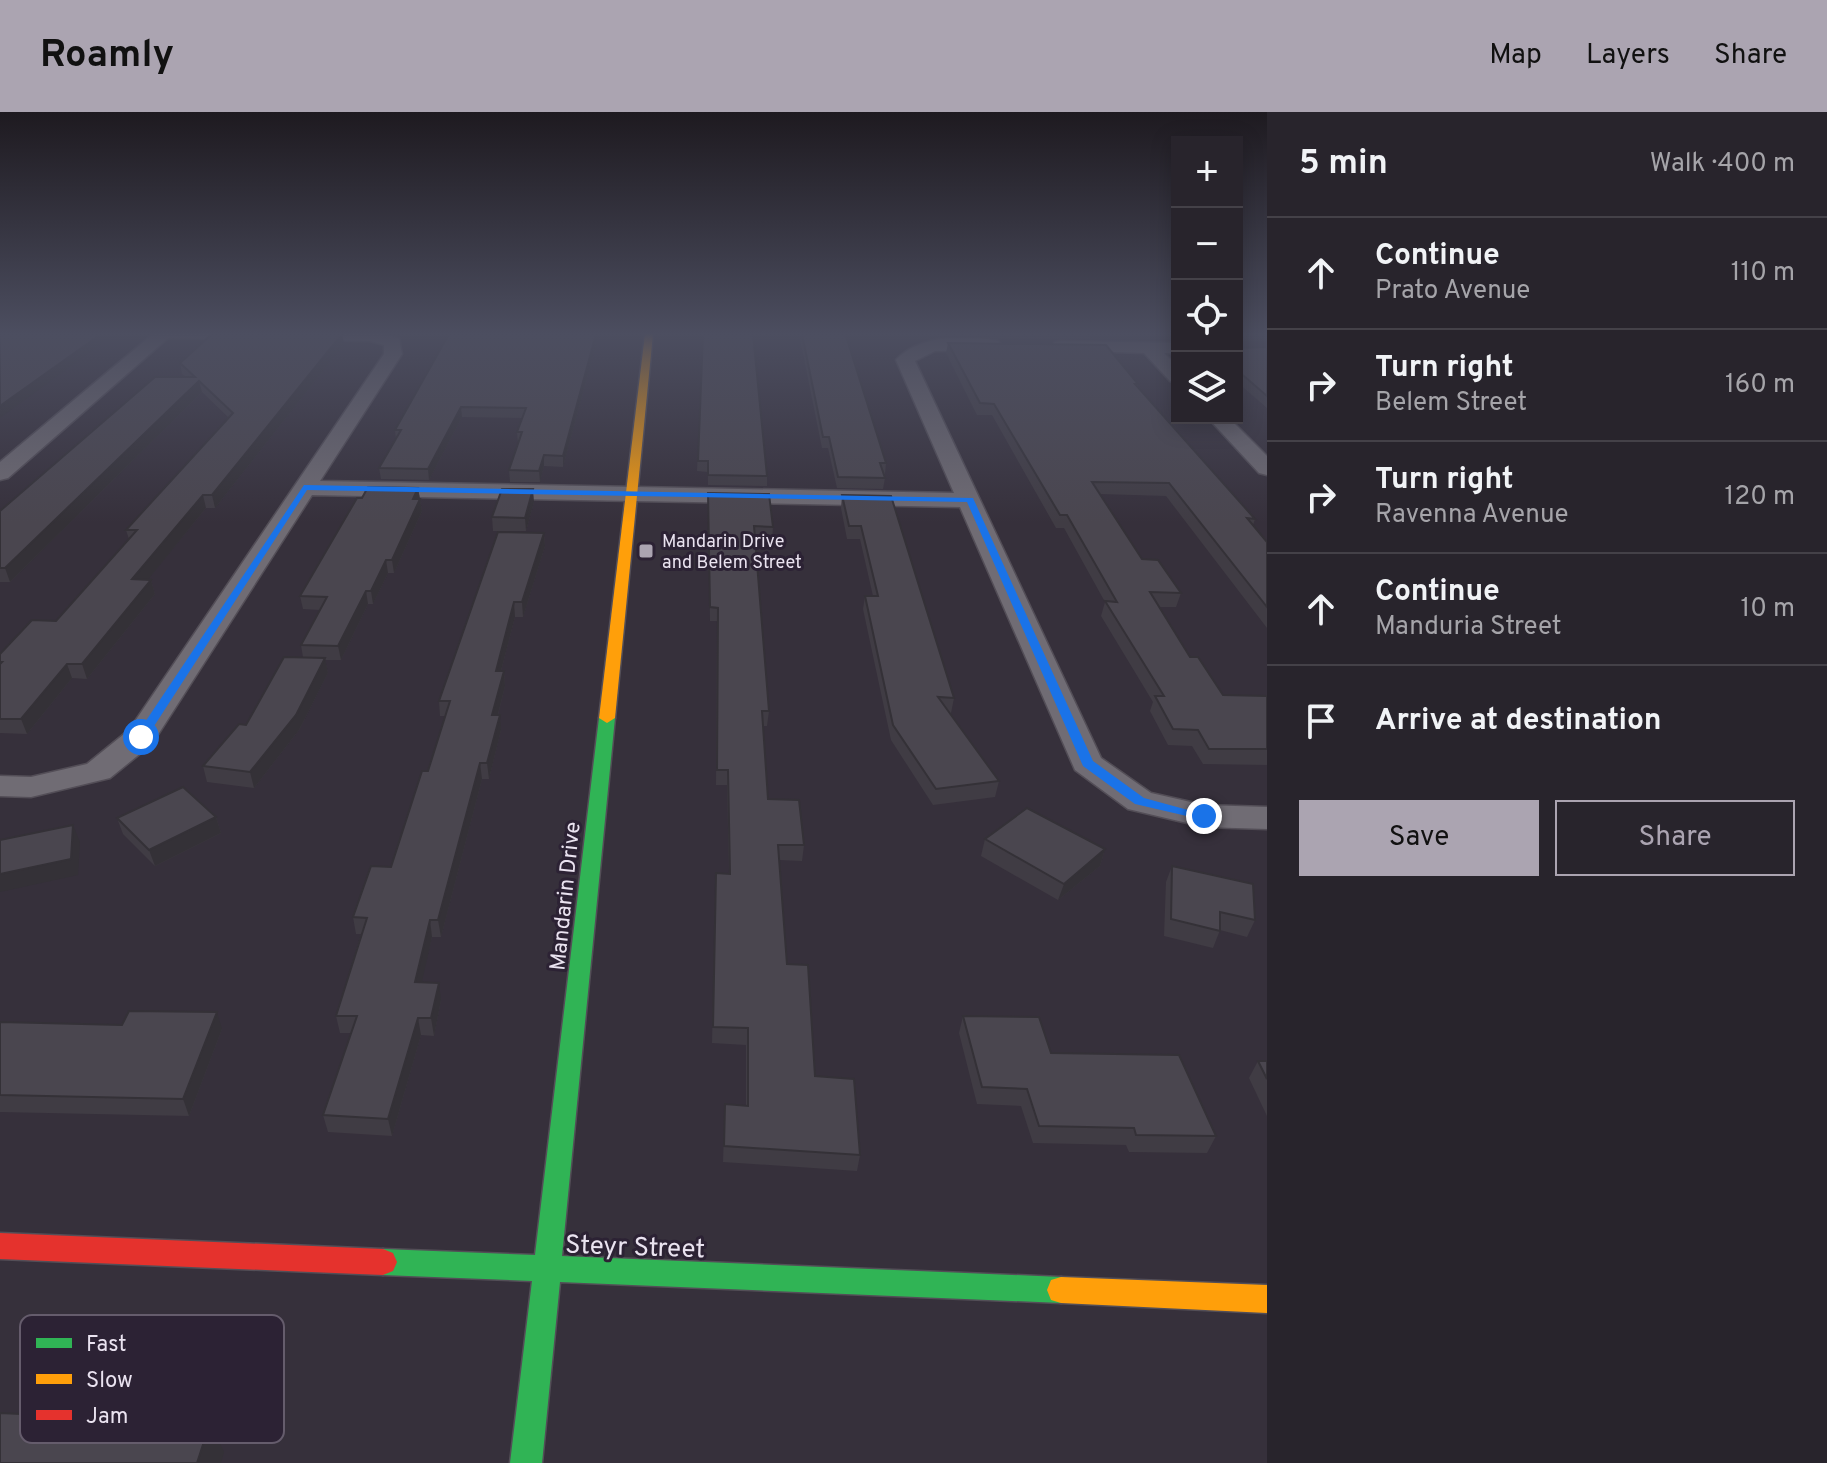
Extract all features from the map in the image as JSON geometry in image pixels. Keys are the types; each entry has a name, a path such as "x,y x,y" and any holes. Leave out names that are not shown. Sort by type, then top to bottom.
{"street":[{"path":"0,473 89,397"},
{"path":"0,786 31,787 98,771 141,737 364,397"},
{"name":"Mandarin Drive","path":"526,1463 642,397"},
{"path":"922,397 1087,763 1140,801 1204,816 1267,818"},
{"path":"1224,424 1267,468"},
{"path":"304,488 970,500"},
{"name":"Steyr Street","path":"0,1246 1267,1299"}],"building":[{"path":"0,397 13,397 0,406"},
{"path":"132,397 182,397 5,568 0,568 0,511"},
{"path":"216,397 291,397 212,495 203,495 132,579 151,580 82,664 67,664 21,719 0,719 0,654 32,620 56,621 137,530 126,530 233,413"},
{"path":"414,397 579,397 563,456 544,455 539,471 509,470 522,432 517,432 526,408 461,407 428,469 379,468 401,430 395,430"},
{"path":"701,397 759,397 767,476 708,475 708,461 698,461"},
{"path":"815,397 865,397 886,463 880,463 885,478 838,477 829,437 823,437"},
{"path":"977,397 1147,397 1255,519 1247,518 1267,542 1267,607 1169,483 1092,482 1142,559 1158,560 1181,593 1150,592 1190,657 1198,657 1223,695 1267,696 1267,749 1209,749 1198,730 1173,729 1155,696 1164,696 1105,601 1117,602 1067,515 1060,515 994,404 980,403"},
{"path":"368,487 418,488 413,499 420,499 392,560 386,560 371,591 366,591 338,646 301,645 327,597 300,596 357,498 362,498"},
{"path":"502,489 533,489 525,518 492,517"},
{"path":"708,493 769,494 773,527 754,526 769,711 762,711 768,799 799,800 804,845 778,845 787,964 808,965 815,1076 854,1079 860,1155 724,1146 725,1104 748,1106 748,1028 713,1027 716,873 730,874 728,770 717,770 718,608 710,607"},
{"path":"842,495 891,496 954,698 938,697 999,781 936,789 893,725 865,596 878,596 861,526 849,526"},
{"path":"498,532 544,533 522,602 514,602 496,671 504,671 492,715 500,715 487,763 480,763 438,920 430,920 415,982 439,983 431,1018 418,1018 388,1119 323,1115 357,1016 336,1016 367,918 353,917 371,866 391,867 422,771 428,771 450,701 439,701"},
{"path":"284,657 325,658 296,715 250,772 203,766 239,724 246,725"},
{"path":"183,787 216,817 149,850 117,818"},
{"path":"1027,808 1105,849 1064,884 985,839"},
{"path":"73,825 71,859 0,874 0,840"},
{"path":"1172,866 1253,884 1255,920 1220,912 1220,931 1171,919"},
{"path":"129,1011 217,1012 183,1099 0,1095 0,1022 122,1025"},
{"path":"963,1016 1039,1017 1051,1053 1179,1055 1216,1136 1136,1135 1134,1128 1039,1126 1027,1089 982,1087"},
{"path":"1258,1061 1267,1061 1267,1079"},
{"path":"0,1413 20,1414 20,1443 204,1443 197,1463 0,1463"}],"traffic: fast":[{"path":"526,1463 607,718"},
{"path":"383,1262 1061,1290"}],"traffic: slow":[{"path":"607,718 642,397"},
{"path":"1061,1290 1267,1299"}],"traffic: jam":[{"path":"0,1246 383,1262"}],"place":[{"name":"Mandarin Drive and Belem Street","path":"646,551"}],"route":[{"path":"141,737 304,488 970,500 1087,763 1140,801 1204,816"}]}
